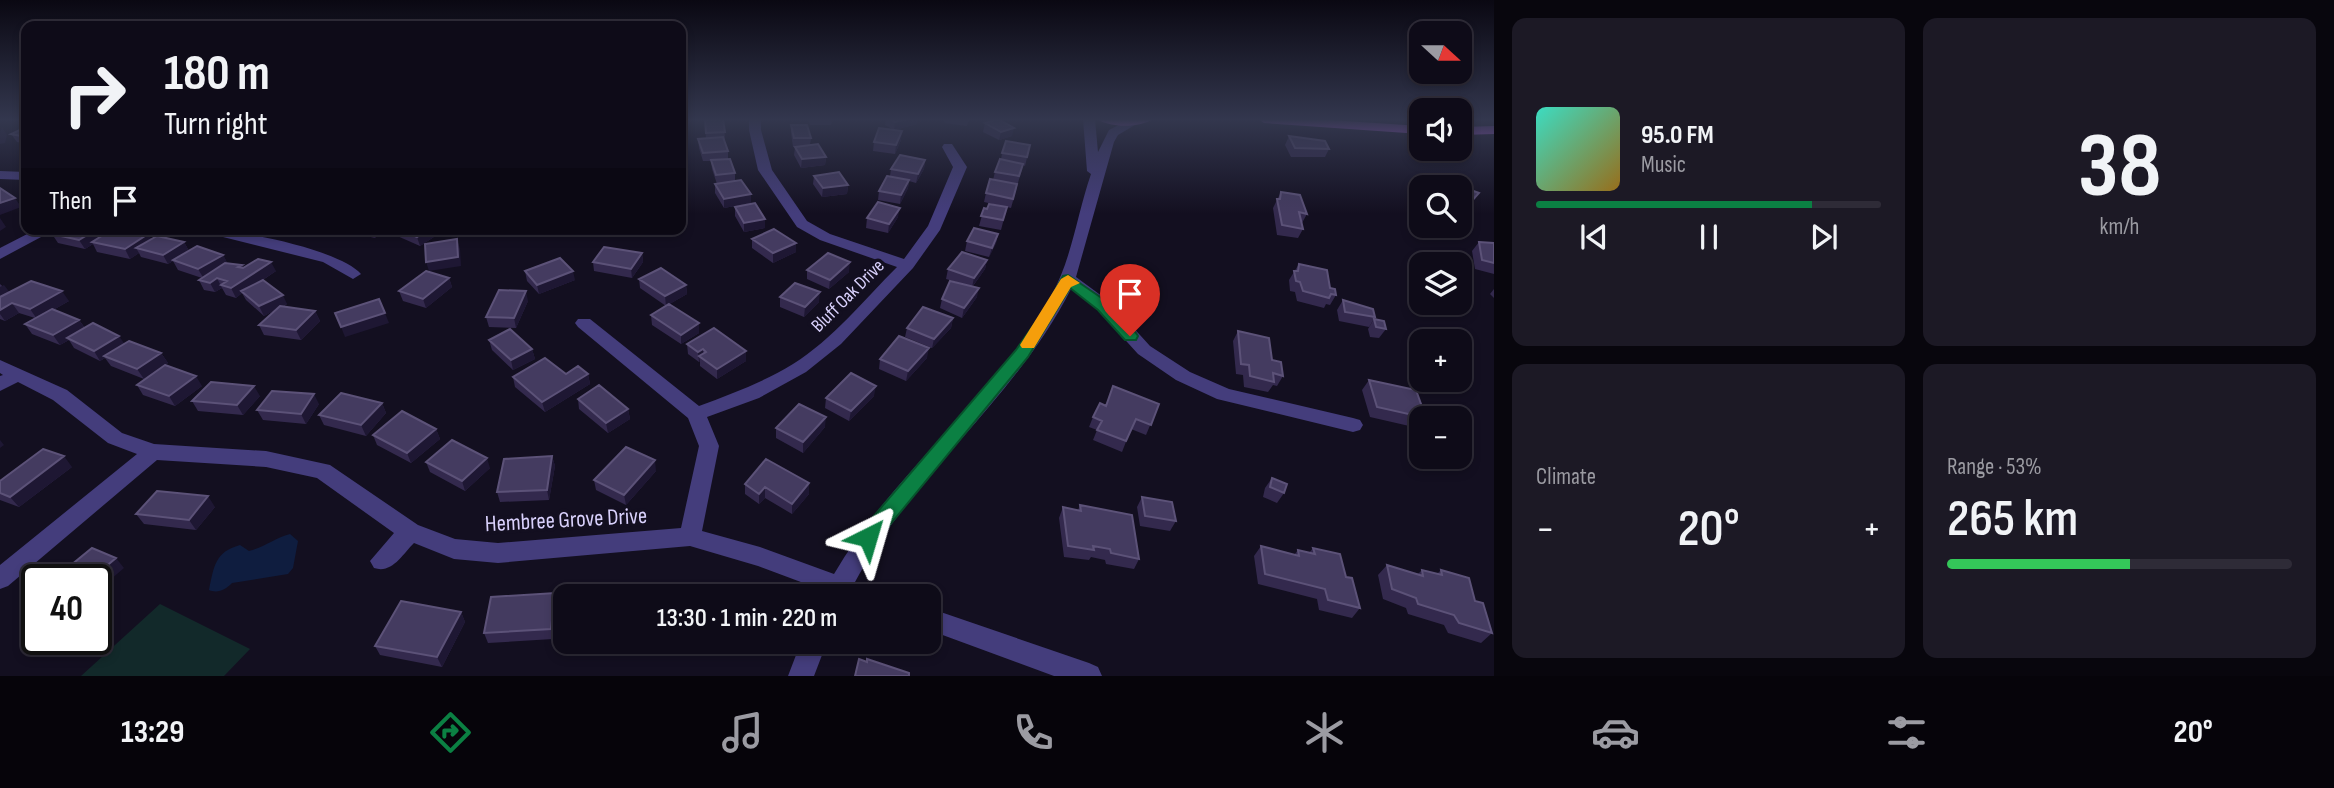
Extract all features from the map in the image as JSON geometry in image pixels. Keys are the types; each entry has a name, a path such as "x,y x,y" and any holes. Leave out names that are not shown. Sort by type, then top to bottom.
{"street":[{"path":"760,151 765,170 803,224 825,237 907,265"},
{"name":"Bluff Oak Drive","path":"696,414 752,393 800,368 835,340 907,265 935,228 960,167 950,151"},
{"path":"1092,151 1095,180"},
{"path":"842,584 868,537 1022,353 1044,322 1074,264 1095,180 1105,151"},
{"path":"0,175 21,176"},
{"path":"0,254 37,235"},
{"path":"232,235 328,259 353,274"},
{"path":"1068,279 1104,306 1144,350 1183,376 1224,394 1353,425"},
{"path":"584,323 696,414 709,446 690,537"},
{"name":"Hembree Grove Drive","path":"6,375 60,395 115,438 153,452 266,459 323,471 410,532 454,549 498,553 690,537 760,557 819,584"},
{"path":"0,579 153,452"},
{"path":"382,561 410,532"},
{"path":"941,623 1089,676"},
{"path":"801,676 809,654"}],"green space":[{"path":"160,604 250,649 224,676 81,676 104,655 112,655 112,648"}],"water":[{"path":"290,534 298,541 293,568 288,574 232,583 219,591 209,590 214,567 225,552 240,545 249,551"}],"building":[{"path":"702,151 728,151 703,153"},
{"path":"797,151 822,151 826,157 802,159"},
{"path":"1003,151 1029,151 1027,157 1002,153"},
{"path":"900,155 925,160 918,174 891,169"},
{"path":"730,159 735,173 716,175 711,160"},
{"path":"1000,159 1023,164 1019,176 995,172"},
{"path":"839,172 848,185 823,188 814,176"},
{"path":"887,176 909,180 901,195 879,191"},
{"path":"990,179 1017,184 1013,199 986,193"},
{"path":"741,180 751,194 724,199 715,184"},
{"path":"0,188 15,198 0,203"},
{"path":"1472,190 1479,193 1472,201"},
{"path":"1281,192 1300,195 1307,214 1299,212 1303,229 1282,225 1277,199 1280,199"},
{"path":"878,202 900,208 889,224 867,218"},
{"path":"755,203 765,219 744,223 735,207"},
{"path":"989,204 1007,207 1003,220 981,216"},
{"path":"974,228 998,234 992,248 967,241"},
{"path":"774,229 796,243 773,253 752,239"},
{"path":"56,235 87,235 79,240"},
{"path":"103,235 146,235 125,249 92,242"},
{"path":"157,236 184,242 163,255 136,248"},
{"path":"457,239 458,257 426,262 425,244"},
{"path":"1479,242 1494,243 1494,263 1482,260"},
{"path":"197,246 223,255 198,269 173,260"},
{"path":"604,247 642,253 631,269 593,262"},
{"path":"962,252 987,260 974,278 948,269"},
{"path":"828,253 850,262 830,280 807,270"},
{"path":"560,258 573,271 537,285 525,271"},
{"path":"258,259 271,262 231,288 221,285 227,281 217,278 210,283 199,280 225,263 242,265 238,267 243,268"},
{"path":"1299,264 1327,270 1330,288 1335,289 1336,295 1331,294 1329,298 1303,291 1300,282 1296,281 1294,271 1298,271"},
{"path":"661,268 686,285 665,296 639,279"},
{"path":"426,271 449,278 423,299 399,291"},
{"path":"263,280 283,295 259,306 241,291"},
{"path":"31,281 62,291 30,309 12,303 0,310 0,297"},
{"path":"950,281 979,288 964,308 942,299"},
{"path":"795,283 820,292 805,307 780,297"},
{"path":"499,290 526,291 514,318 486,317"},
{"path":"379,299 385,313 341,327 335,313"},
{"path":"1343,300 1373,309 1375,317 1345,312"},
{"path":"669,304 699,323 681,335 651,315"},
{"path":"280,306 315,311 296,330 259,325"},
{"path":"923,307 953,318 934,339 907,328"},
{"path":"52,309 79,320 53,335 25,324"},
{"path":"1374,319 1384,321 1386,329 1376,327"},
{"path":"93,323 119,336 94,351 67,338"},
{"path":"714,328 746,351 717,369 699,356 706,352 703,349 698,352 687,344"},
{"path":"510,329 532,349 511,360 489,340"},
{"path":"1238,331 1269,338 1272,360 1281,362 1283,376 1273,373 1274,382 1250,376 1249,365 1241,364"},
{"path":"899,336 929,348 908,371 880,359"},
{"path":"129,341 161,353 137,369 104,356"},
{"path":"545,358 566,374 578,366 588,374 542,402 513,377"},
{"path":"165,365 196,376 169,396 137,385"},
{"path":"851,373 876,386 851,411 826,398"},
{"path":"1369,380 1417,392 1422,406 1409,406 1409,414 1377,407"},
{"path":"211,382 254,386 237,405 192,401"},
{"path":"599,385 628,409 606,423 578,399"},
{"path":"1113,386 1159,404 1151,425 1136,419 1126,441 1097,430 1102,421 1093,417 1100,403 1106,406"},
{"path":"272,391 314,394 301,414 257,410"},
{"path":"341,393 382,403 361,425 319,415"},
{"path":"799,404 826,417 803,442 776,428"},
{"path":"402,411 436,429 407,453 373,435"},
{"path":"452,440 487,458 462,481 426,462"},
{"path":"626,447 655,460 624,495 594,480"},
{"path":"43,449 64,456 10,497 0,493 0,481"},
{"path":"552,456 547,490 497,492 504,459"},
{"path":"766,459 809,483 792,504 765,487 759,494 745,484"},
{"path":"1272,478 1287,484 1284,493 1270,487"},
{"path":"157,491 208,496 189,520 136,514"},
{"path":"1142,497 1172,502 1176,521 1145,516"},
{"path":"1080,505 1132,515 1139,559 1111,553 1110,549 1093,546 1094,550 1068,546 1063,507 1081,511"},
{"path":"1261,546 1299,556 1298,550 1315,554 1313,548 1340,554 1346,577 1352,578 1360,608 1328,600 1325,589 1265,574"},
{"path":"92,548 116,558 109,564 72,564"},
{"path":"1387,565 1423,576 1422,570 1442,575 1441,570 1469,578 1475,601 1483,603 1492,633 1459,623 1454,615 1418,604 1416,598 1392,589"},
{"path":"553,593 551,629 484,633 491,597"},
{"path":"401,601 461,612 437,657 375,646"},
{"path":"859,659 867,662 867,659 909,673 909,676 855,676"}],"slow traffic":[{"path":"1028,345 1068,279 1072,283"}],"route":[{"path":"868,537 1022,353 1044,322 1068,279 1104,306 1130,336"}]}
